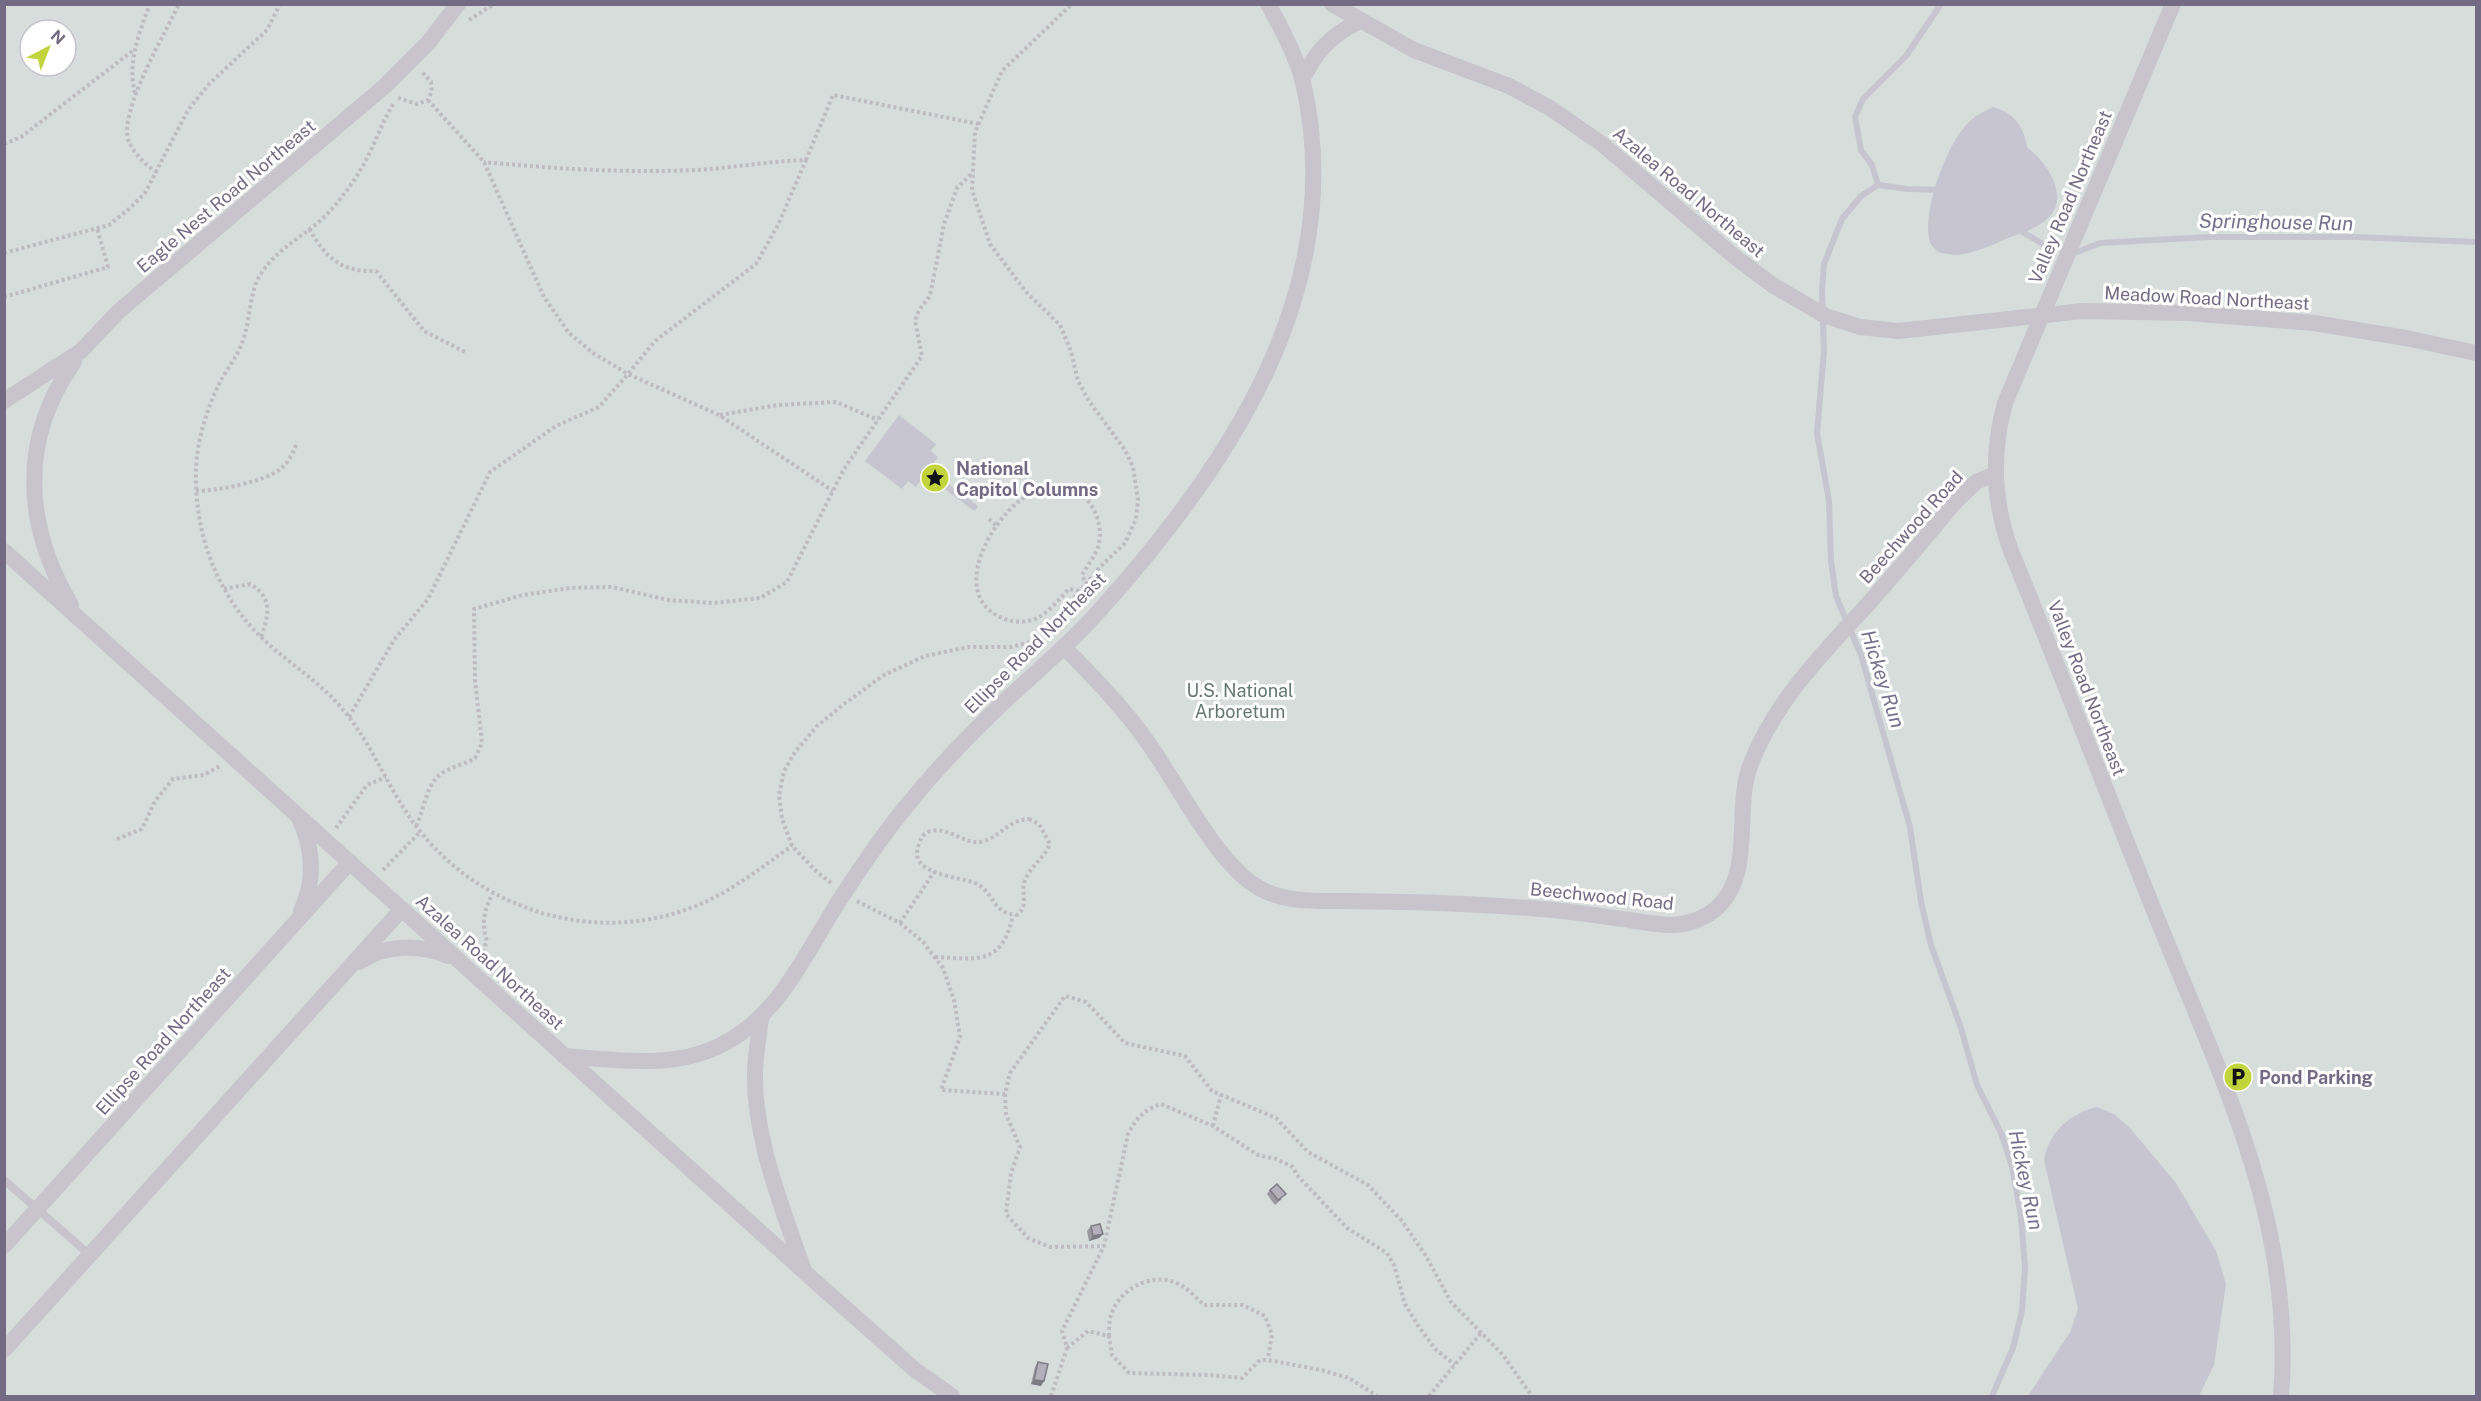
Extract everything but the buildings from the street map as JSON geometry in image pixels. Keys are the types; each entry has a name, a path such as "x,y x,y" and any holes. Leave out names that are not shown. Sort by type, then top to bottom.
{"street":[{"name":"Eagle Nest Road Northeast","path":"4,400 55,370 81,351 119,311 385,86 428,43 458,4"},
{"name":"Ellipse Road Northeast","path":"564,1056 637,1062 686,1058 724,1044 761,1018 780,995 868,856 908,804 965,740 1064,647 1119,589 1187,505 1234,434 1278,347 1305,259 1314,199 1314,143 1302,80 1268,4"},
{"name":"Azalea Road Northeast","path":"1332,4 1414,50 1509,86 1550,108 1609,150 1735,257 1792,298 1826,316 1860,327 1898,331 2040,317"},
{"name":"Valley Road Northeast","path":"2173,4 2005,403 1997,440 1995,474 1998,503 2009,545 2164,936 2214,1053 2255,1169 2268,1222 2279,1293 2282,1342 2281,1396"},
{"path":"1302,80 1313,59 1328,40 1340,30 1360,21"},
{"name":"Meadow Road Northeast","path":"2040,317 2083,311 2256,317 2365,331 2476,353"},
{"name":"Azalea Road Northeast","path":"79,619 60,587 49,558 34,490 34,464 45,412 60,382 81,351"},
{"name":"Beechwood Road","path":"1064,647 1107,691 1132,721 1230,862 1254,885 1269,893 1285,898 1315,901 1421,902 1542,909 1663,925 1684,923 1703,918 1718,907 1729,893 1737,870 1743,798 1752,762 1781,707 1827,648 1872,600 1967,489 1985,477 1995,474"},
{"name":"Azalea Road Northeast","path":"4,551 804,1272 914,1369 952,1396"},
{"path":"296,922 311,884 311,864 305,830 297,814"},
{"name":"Ellipse Road Northeast","path":"4,1246 350,862"},
{"path":"4,1350 402,909"},
{"path":"346,971 363,959 402,947 421,947 463,964"},
{"path":"761,1018 755,1069 758,1117 772,1176 804,1272"}],"lane":[{"path":"4,1180 90,1255"}],"path":[{"path":"135,93 131,77 135,50 150,4"},
{"path":"157,172 136,152 128,140 129,119 135,93 179,4"},
{"path":"4,253 109,225 129,209 145,193 188,110 209,84 267,30 280,4"},
{"path":"837,887 817,872 792,846 782,819 779,795 784,771 795,752 817,726 884,675 925,656 969,647 1011,647 1031,642 1100,567 1118,552 1131,532 1136,519 1138,500 1133,467 1120,442 1089,401 1078,381 1071,351 1060,325 1026,292 990,244 972,190 975,132 1002,70 1072,4"},
{"path":"4,144 21,137 135,50"},
{"path":"396,97 417,104 428,100 432,91 431,82 428,76 419,70"},
{"path":"401,91 363,165 329,212 276,254 260,275 254,288 244,339 221,381 201,432 196,465 199,521 209,560 224,589 239,612 261,637 320,686 349,717 372,750 399,803 420,832 447,860 494,893 537,912 557,917 594,923 641,921 672,915 716,897 792,846"},
{"path":"349,717 394,640 428,599 490,472 556,426 598,407 655,340 756,264 778,225 833,95 979,124"},
{"path":"428,100 484,162 543,297 569,333 593,353 628,374 719,415 833,491"},
{"path":"484,162 557,169 620,171 697,170 767,161 806,160"},
{"path":"416,826 423,813 432,783 443,772 475,758 482,743 475,680 474,609 523,595 570,588 612,587 668,600 714,603 760,598 786,582 844,470 922,356 915,321 919,310 930,297 944,225 957,188 973,172"},
{"path":"4,297 108,267 97,227"},
{"path":"309,229 329,257 344,267 376,271 424,331 465,352"},
{"path":"719,415 778,405 836,402 878,420"},
{"path":"196,491 228,488 278,471 288,461 297,442"},
{"path":"1080,591 1069,589 1038,618 1015,622 995,616 982,601 975,579 980,556 988,537 1012,507 1029,494 1046,489 1065,488 1083,496 1094,508 1099,526 1098,547 1082,575 1086,584"},
{"path":"989,519 997,526"},
{"path":"224,589 250,584 263,595 269,613 261,637"},
{"path":"117,839 142,829 155,801 173,779 212,773 230,754"},
{"path":"326,840 346,818 367,785 386,777"},
{"path":"1029,819 1039,824 1050,844 1045,856 1026,879 1023,911 1017,915 1007,915 995,904 983,887 973,882 934,873 924,867 916,850 923,835 931,831 952,833 970,842 978,842 986,841 1017,820 1029,819"},
{"path":"372,882 420,832"},
{"path":"900,923 934,873"},
{"path":"463,964 485,946 487,941 482,924 487,905 494,893"},
{"path":"851,897 900,923 923,942 943,968 954,1000 960,1037 941,1090 1005,1094"},
{"path":"935,957 980,958 996,950 1004,943 1013,915"},
{"path":"1104,1246 1050,1247 1028,1238 1005,1214 1011,1173 1020,1147 1005,1114 1005,1094 1010,1073 1065,996 1086,1002 1094,1008 1125,1043 1185,1056 1212,1091 1275,1118 1308,1152 1368,1185 1402,1221 1426,1256 1445,1294 1503,1355 1532,1396"},
{"path":"1213,1126 1221,1095"},
{"path":"1067,1348 1062,1331 1104,1246 1128,1134 1135,1120 1144,1110 1161,1104 1213,1126 1258,1155 1276,1159 1293,1167 1297,1175 1347,1228 1387,1253 1394,1265 1405,1304 1435,1349 1455,1365"},
{"path":"1268,1360 1272,1335 1265,1316 1243,1305 1204,1305 1182,1285 1171,1280 1145,1281 1129,1289 1114,1306 1109,1320 1112,1355 1129,1373 1242,1378 1260,1360 1268,1360 1349,1378 1377,1396"},
{"path":"1051,1396 1067,1348 1088,1331 1109,1336"},
{"path":"1428,1396 1481,1333"}],"green space":[{"name":"U.S. National Arboretum","path":"5,5 2476,5 2476,1396 5,1396"}],"shaded area":[{"path":"1993,107 2007,113 2017,121 2027,147 2048,170 2056,190 2057,200 2054,209 2039,225 1982,249 1957,255 1938,252 1931,245 1928,230 1932,198 1943,164 1958,135 1966,125"},
{"path":"899,415 936,444 931,451 938,457 916,487 908,481 902,489 865,461"},
{"path":"2097,1107 2114,1114 2130,1128 2176,1183 2216,1251 2226,1284 2214,1365 2199,1396 2028,1396 2070,1332 2078,1309 2044,1160 2051,1141 2062,1125 2078,1114"}],"waterway":[{"name":"Hickey Run","path":"1941,4 1906,56 1863,99 1855,117 1861,150 1872,165 1878,185 1861,196 1842,219 1824,264 1822,291 1824,351 1817,433 1829,501 1831,561 1836,596 1861,655 1910,827 1921,902 1931,945 1961,1028 1977,1085 2001,1133 2012,1166 2021,1216 2025,1267 2022,1311 2013,1348 1992,1396"},
{"name":"Springhouse Run","path":"1878,185 1941,190"},
{"name":"Springhouse Run","path":"2016,228 2051,249"},
{"name":"Springhouse Run","path":"2077,252 2100,243 2209,237 2355,237 2476,242"},
{"path":"927,472 974,507"}],"place":[{"name":"National Capitol Columns","path":"935,478"},
{"name":"Pond Parking","path":"2238,1077"}]}
